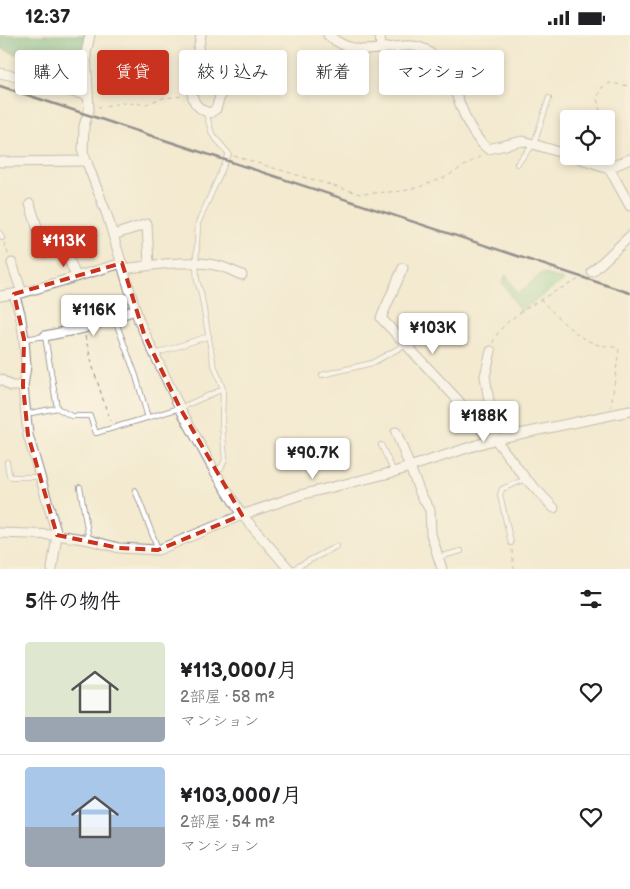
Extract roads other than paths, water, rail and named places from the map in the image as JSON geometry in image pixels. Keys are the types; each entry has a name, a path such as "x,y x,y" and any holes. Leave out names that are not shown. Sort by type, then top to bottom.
{"street":[{"path":"90,35 86,53 88,110 83,141 85,161 109,233 123,266 135,310 180,408 214,471 242,515 288,569"},
{"path":"328,35 349,49 414,46 424,49 443,67 468,122 479,142 488,149 523,141 560,153"},
{"path":"380,35 381,49"},
{"path":"199,36 192,98 198,106 210,113 216,109 220,95"},
{"path":"0,73 55,85 67,91 88,95"},
{"path":"604,165 611,167 630,159"},
{"path":"0,162 85,161"},
{"path":"611,167 630,206"},
{"path":"30,204 45,253 64,248 76,275"},
{"path":"109,233 147,223 149,265"},
{"path":"592,272 630,236"},
{"path":"12,263 24,339 26,366 22,386 28,435 57,535 52,569"},
{"path":"0,296 18,294 50,286 76,275 123,266 196,264 219,266 242,275"},
{"path":"403,267 380,318 407,344 554,508"},
{"path":"45,336 84,328 135,310"},
{"path":"491,351 485,376 493,440"},
{"path":"0,379 11,386 22,386"},
{"path":"0,533 57,535 89,540 119,548 158,551 242,515 300,495 394,472 493,440 630,411"},
{"path":"396,432 421,495 430,511 431,534 442,569"}],"lane":[{"path":"517,164 534,144 549,98"},
{"path":"206,111 212,134 229,154 198,223 196,264 197,281 214,362 223,389 222,423 225,460 221,468 214,471"},
{"path":"114,317 136,377 148,418"},
{"path":"24,339 45,336 57,408"},
{"path":"155,354 209,336"},
{"path":"322,375 372,363 407,344"},
{"path":"26,414 57,408 71,416 84,414 90,416 96,433 180,408 223,389"},
{"path":"381,445 394,472"},
{"path":"8,463 9,475 11,477 40,477"},
{"path":"511,543 500,495 502,489 526,479"},
{"path":"80,487 89,540"},
{"path":"135,490 158,551"},
{"path":"293,569 337,546"},
{"path":"438,557 461,551"}],"railway":[{"path":"0,86 630,293"}]}
